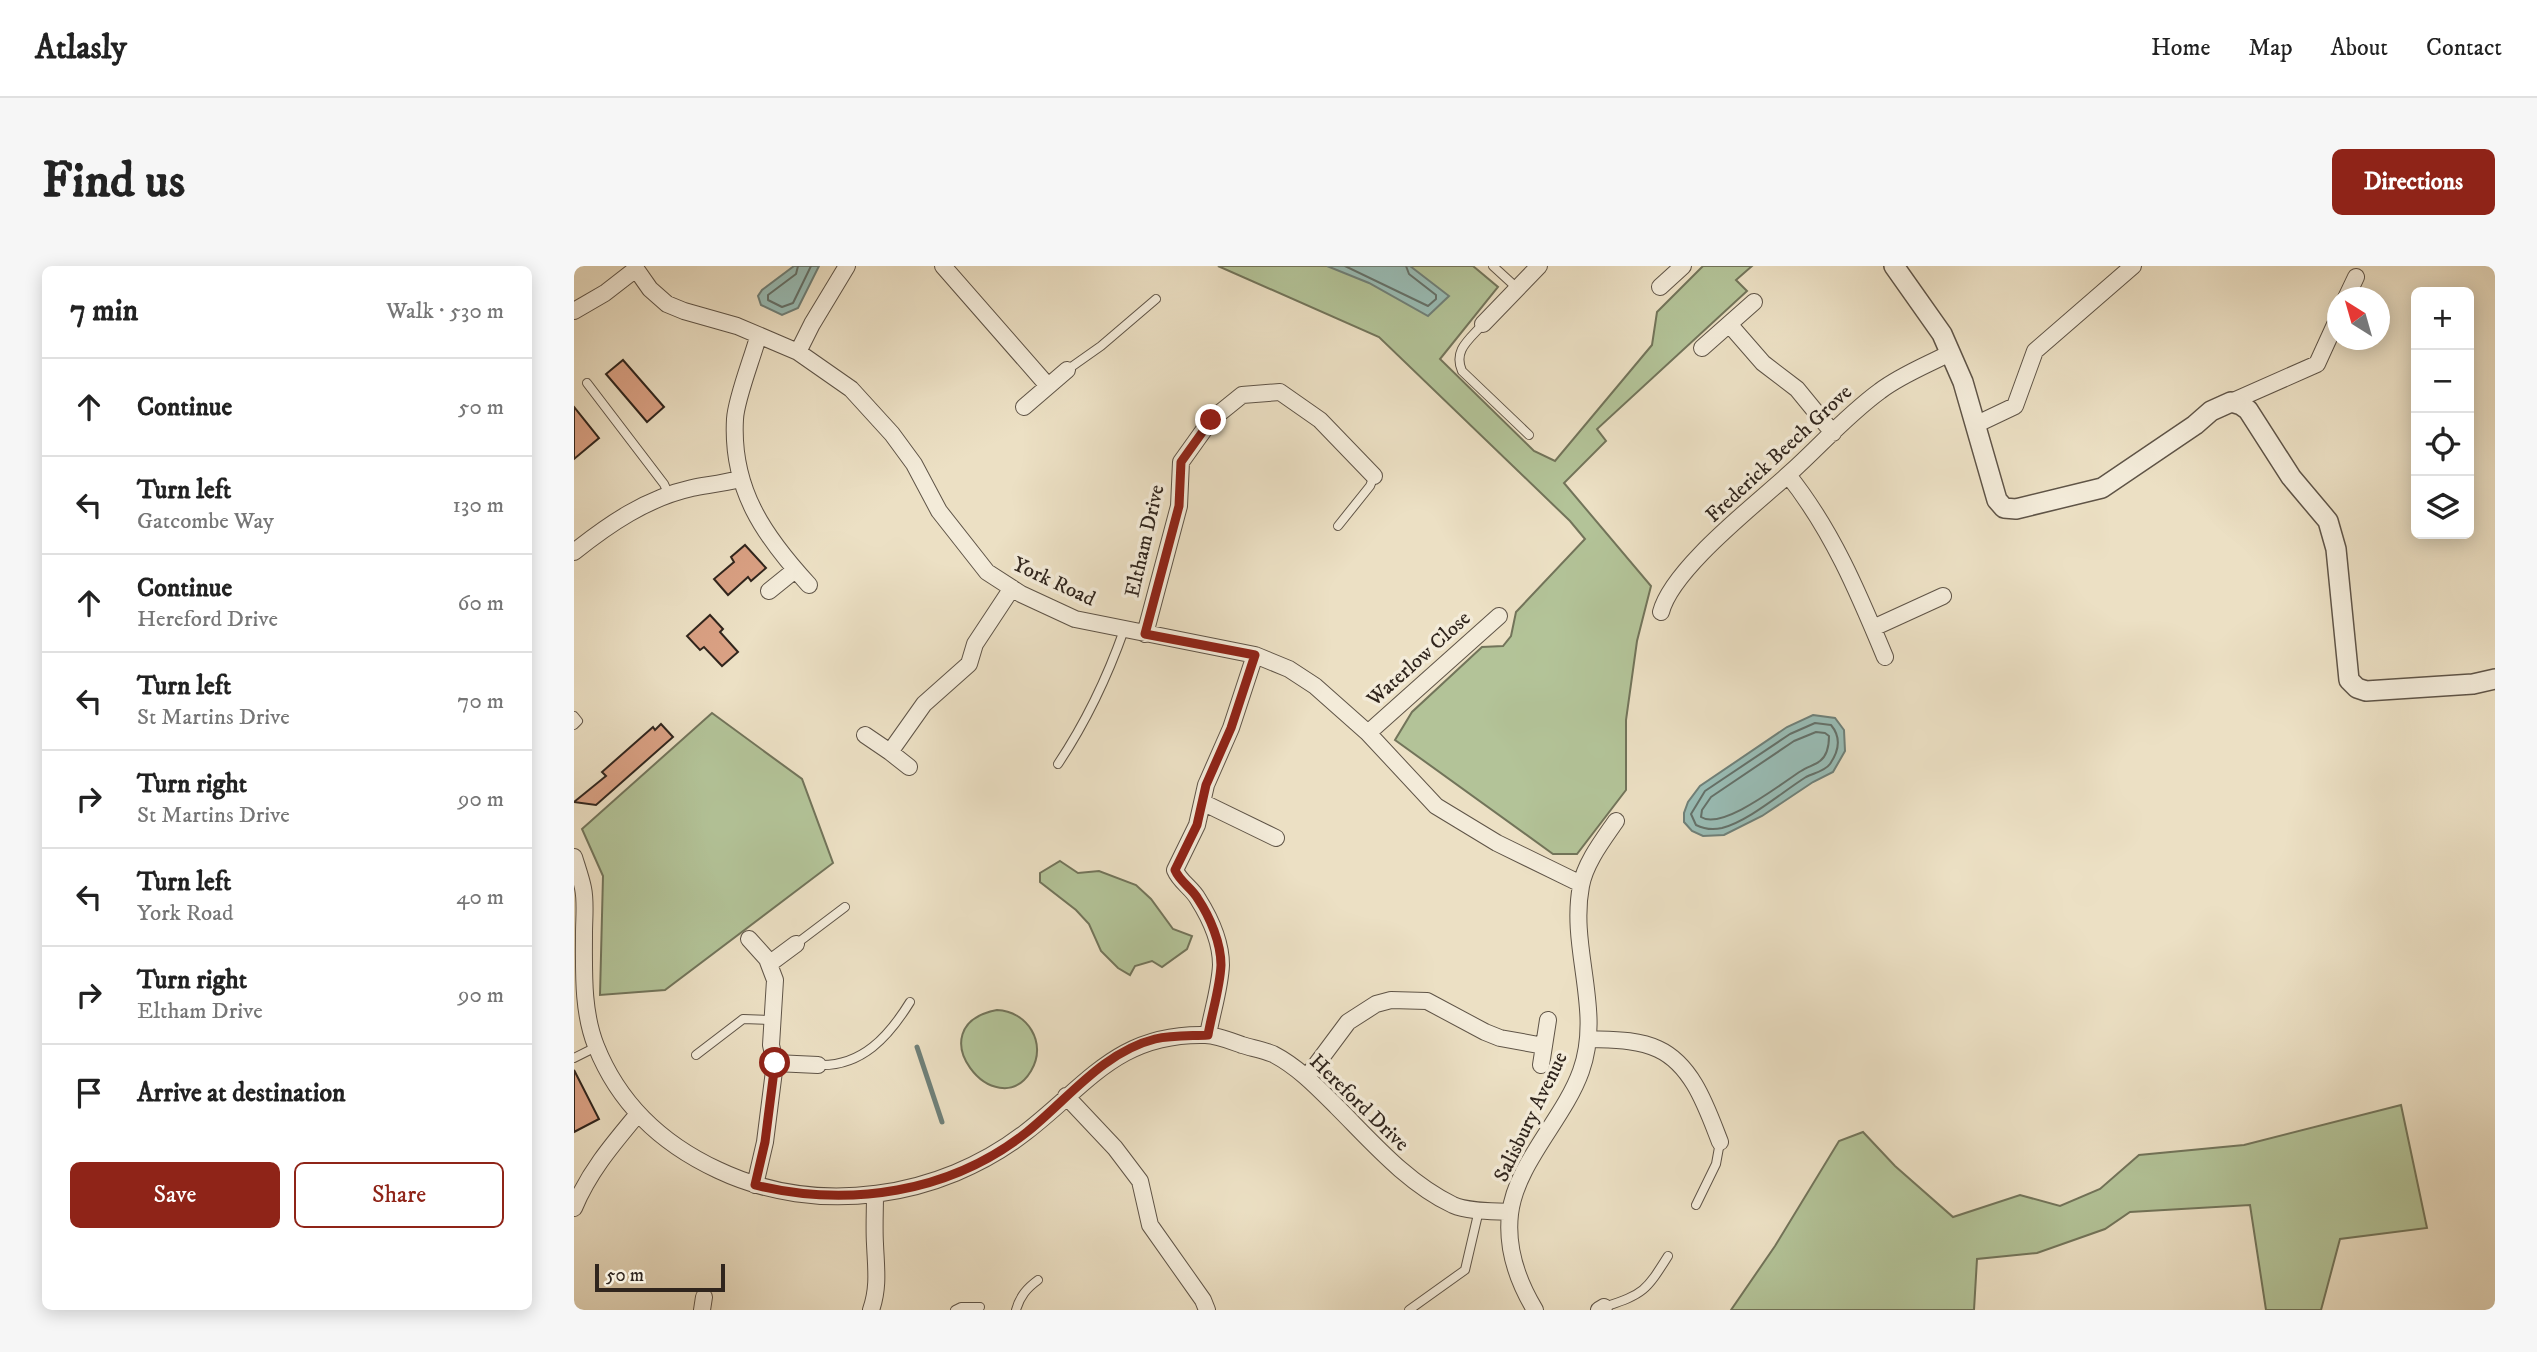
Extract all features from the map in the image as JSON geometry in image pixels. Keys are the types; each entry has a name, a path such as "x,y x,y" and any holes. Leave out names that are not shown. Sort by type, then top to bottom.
{"street":[{"path":"798,352 847,266"},
{"path":"943,266 1048,386"},
{"path":"1483,324 1539,266"},
{"path":"1660,286 1682,266"},
{"path":"1894,266 1942,334 1962,382 1997,500 2004,508 2016,509 2102,488 2195,425 2211,411 2317,364 2327,341"},
{"path":"1975,425 2015,406 2035,351 2133,266"},
{"name":"York Road","path":"574,311 605,293 636,267 650,289 667,304 737,326 798,352 851,389 879,418 914,464 950,526 987,572 1012,588 1075,619 1255,655 1289,669 1315,686 1368,733 1436,806 1497,843 1581,884"},
{"path":"2351,287 2356,277"},
{"path":"1702,348 1754,302"},
{"path":"1729,324 1763,363 1797,389 1833,433"},
{"path":"758,337 735,417 736,465 740,480 771,541 809,585"},
{"name":"Frederick Beech Grove","path":"1661,612 1665,598 1679,578 1747,510 1882,390 1950,353"},
{"path":"1024,407 1067,369"},
{"name":"Eltham Drive","path":"1145,634 1179,506 1181,462 1211,420 1242,395 1280,392 1320,421 1374,477"},
{"path":"2231,402 2248,410 2291,477 2328,522 2336,549 2349,680 2357,688 2366,691 2473,684 2495,679"},
{"path":"1788,475 1821,519 1839,550 1885,657"},
{"path":"574,552 611,524 641,506 691,488 740,480"},
{"path":"769,591 795,570"},
{"path":"890,752 924,704 969,664 975,644 1012,588"},
{"path":"1873,628 1943,596"},
{"name":"Waterlow Close","path":"1368,733 1499,616"},
{"path":"1208,1035 1221,964 1211,921 1196,895 1178,878 1175,870 1197,825 1206,785 1231,728 1255,655"},
{"path":"865,735 909,767"},
{"path":"1204,803 1276,838"},
{"name":"Salisbury Avenue","path":"1535,1310 1514,1268 1510,1243 1510,1212 1519,1182 1581,1071 1590,1021 1577,921 1581,884 1597,849 1616,821"},
{"name":"Hereford Drive","path":"574,857 591,1030 608,1072 637,1115 680,1149 704,1164 755,1185 836,1197 875,1194 941,1178 967,1169 998,1153 1116,1057 1152,1040 1208,1035 1272,1054 1307,1077 1400,1170 1455,1206 1510,1212"},
{"path":"749,939 769,964 775,980 772,1020 775,1063 765,1142 755,1185"},
{"path":"769,964 796,944"},
{"path":"1307,1077 1348,1022 1376,1004 1391,1000 1427,1001 1500,1038 1544,1046"},
{"path":"1541,1065 1548,1020"},
{"path":"1588,1039 1643,1043 1660,1049 1680,1065 1695,1086 1720,1142"},
{"path":"775,1063 818,1065"},
{"path":"1066,1096 1115,1148 1140,1181 1150,1225 1203,1300 1207,1310"},
{"path":"574,1208 603,1156 637,1115"},
{"path":"871,1310 876,1297 878,1272 875,1194"}],"lane":[{"path":"1493,266 1517,288"},
{"path":"1067,369 1101,346 1156,299"},
{"path":"1483,324 1459,352 1457,360 1462,371 1529,435"},
{"path":"587,383 664,484 669,495"},
{"path":"1338,526 1370,486 1374,477"},
{"path":"1058,764 1095,701 1124,630"},
{"path":"574,716 578,721 574,726"},
{"path":"796,944 845,907"},
{"path":"818,1065 838,1066 874,1045 896,1024 910,1002"},
{"path":"696,1055 743,1019 772,1020"},
{"path":"574,1058 596,1046"},
{"path":"1696,1205 1716,1164 1720,1142"},
{"path":"1409,1310 1465,1270 1479,1210"},
{"path":"1602,1309 1635,1297 1648,1288 1668,1256"},
{"path":"1016,1310 1027,1288 1038,1280"},
{"path":"955,1310 961,1307 980,1307"}],"green space":[{"path":"1218,266 1473,266 1498,287 1440,359 1534,451 1555,461 1652,345 1657,312 1703,266 1752,266 1736,280 1747,291 1597,429 1606,441 1564,483 1651,586 1637,641 1626,720 1626,790 1577,854 1553,854 1395,740 1412,712 1482,647 1503,646 1511,636 1516,612 1585,539 1570,521 1379,337"},
{"path":"712,713 802,779 833,863 665,990 600,995 603,876 582,829"},
{"path":"1060,861 1078,873 1099,871 1136,885 1151,899 1173,929 1192,936 1187,949 1162,967 1152,961 1135,966 1130,975 1118,968 1101,951 1089,924 1076,910 1040,882 1040,873"},
{"path":"997,1010 1008,1012 1025,1022 1032,1030 1037,1050 1031,1071 1016,1085 1000,1088 983,1081 970,1068 962,1051 963,1034 973,1020"},
{"path":"2401,1105 2427,1228 2340,1239 2321,1310 2266,1310 2250,1205 2130,1212 2105,1229 2037,1253 1977,1259 1974,1310 1731,1310 1775,1246 1839,1141 1863,1132 1895,1166 1953,1217 2020,1195 2060,1206 2100,1189 2139,1155 2244,1145"}],"water":[{"path":"794,266 819,266 798,308 782,315 761,305 758,296 762,290"},
{"path":"1327,266 1410,266 1449,296 1428,316 1369,283"},
{"path":"1813,715 1835,718 1844,730 1845,751 1833,772 1762,816 1724,835 1703,836 1692,831 1684,822 1684,813 1688,802 1700,786 1787,727"}],"building":[{"path":"623,360 664,407 647,422 606,374"},
{"path":"574,407 599,438 574,459"},
{"path":"745,545 766,568 751,581 748,577 728,595 714,579 734,562 731,557"},
{"path":"710,615 723,629 720,632 738,652 722,666 704,647 700,650 687,636"},
{"path":"661,724 673,737 596,805 574,802 606,776 602,772 653,727 655,730"},
{"path":"574,1070 599,1119 574,1132"}],"waterway":[{"path":"917,1047 942,1122"}],"route":[{"path":"775,1063 765,1142 755,1185 809,1195 863,1196 915,1186 967,1169 998,1153 1028,1131 1066,1096 1116,1057 1152,1040 1208,1035 1221,964 1211,921 1196,895 1178,878 1175,870 1197,825 1206,785 1231,728 1255,655 1145,634 1179,506 1181,462 1211,420"}]}
